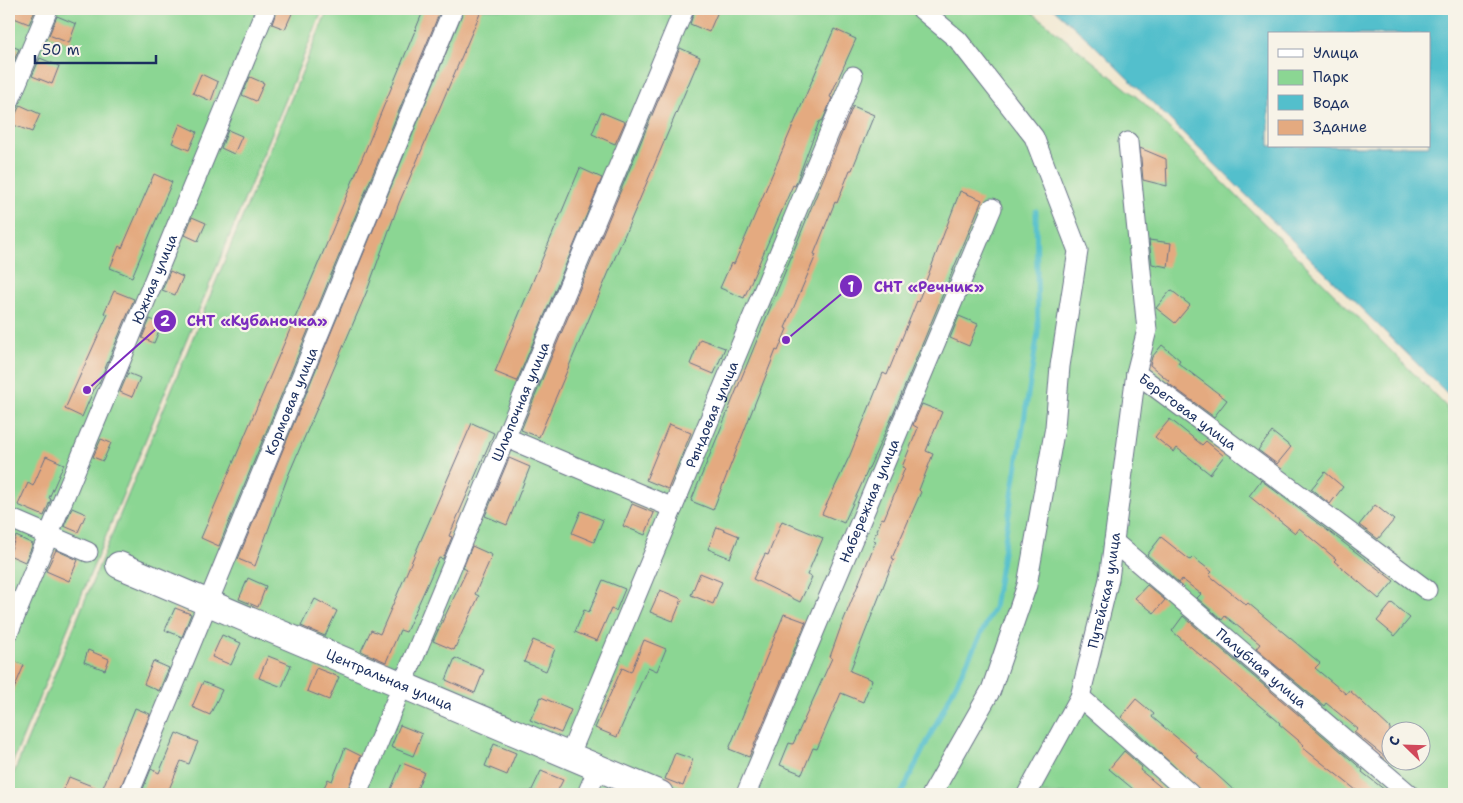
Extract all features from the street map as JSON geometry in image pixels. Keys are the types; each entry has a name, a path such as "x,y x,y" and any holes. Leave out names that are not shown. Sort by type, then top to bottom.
{"street":[{"path":"9,102 48,9"},
{"name":"Южная улица","path":"9,631 266,9"},
{"name":"Кормовая улица","path":"129,794 453,9"},
{"name":"Шлюпочная улица","path":"357,794 423,631 507,438 684,9"},
{"path":"921,9 958,40 1034,137 1078,251 1060,366 1055,426 1027,585 991,690 932,794"},
{"name":"Рындовая улица","path":"570,754 853,76"},
{"name":"Береговая улица","path":"1128,142 1147,330 1136,373 1427,590"},
{"name":"Набережная улица","path":"746,794 992,208"},
{"name":"Путейская улица","path":"1027,794 1080,697 1110,579 1136,373"},
{"path":"507,438 673,508"},
{"path":"9,518 88,552"},
{"name":"Палубная улица","path":"1114,542 1409,794"},
{"name":"Центральная улица","path":"119,565 570,754 660,794"},
{"path":"1080,697 1190,794"},
{"path":"587,794 598,768"}],"green space":[{"path":"9,9 323,9 9,771"},
{"path":"328,9 1028,9 1144,103 1446,406 1454,430 1454,794 9,794 9,785"}],"water":[{"path":"1054,9 1454,9 1454,410 1448,394 1090,41"}],"building":[{"path":"9,9 36,9 29,24 9,16"},
{"path":"277,9 294,9 285,29 272,24"},
{"path":"424,9 441,9 219,546 201,538 327,243"},
{"path":"464,9 482,9 399,203 367,291 288,476 255,566 238,559"},
{"path":"695,9 719,9 709,32 690,24"},
{"path":"57,16 76,24 69,43 49,35"},
{"path":"834,29 856,39 830,97 832,98 823,120 819,122 795,186 793,185 744,298 720,288 731,263 734,264"},
{"path":"9,45 19,49 12,65 9,64"},
{"path":"680,48 700,57 539,437 521,430"},
{"path":"40,58 59,66 52,84 32,76"},
{"path":"201,74 218,82 211,101 193,93"},
{"path":"250,77 264,83 256,101 242,95"},
{"path":"20,105 40,114 32,132 11,124"},
{"path":"853,106 874,115 852,170 850,170 837,203 835,202 814,254 816,255 785,328 787,329 778,351 776,350 713,510 691,501"},
{"path":"601,112 625,122 615,144 592,134"},
{"path":"180,124 197,132 189,150 172,143"},
{"path":"228,130 242,136 234,154 221,148"},
{"path":"1140,148 1166,159 1167,186 1143,180"},
{"path":"580,168 602,178 517,381 495,372"},
{"path":"154,174 172,182 132,277 110,268 119,246 122,248"},
{"path":"960,191 982,200 892,417 844,523 822,514 850,455 883,373 887,375 918,302"},
{"path":"192,217 206,223 198,241 185,235"},
{"path":"1149,240 1171,243 1168,267 1152,264"},
{"path":"170,271 183,277 175,295 162,290"},
{"path":"1171,290 1190,305 1175,323 1156,308"},
{"path":"114,291 134,299 99,383 95,387 82,417 65,409 108,314 104,313"},
{"path":"959,316 978,324 969,346 950,338"},
{"path":"150,319 162,324 154,343 142,338"},
{"path":"700,339 725,348 714,374 690,364"},
{"path":"1162,345 1180,360 1178,363 1227,400 1214,417 1168,383 1169,381 1150,365 1152,357"},
{"path":"128,373 140,378 132,397 120,392"},
{"path":"922,404 942,412 926,451 933,454 919,490 921,492 892,558 894,559 850,671 872,680 863,702 841,693 817,749 813,748 802,774 780,765 789,743 793,744 832,658 830,657 840,629 876,541 873,540 882,518 884,519 905,468 902,467 918,428 913,425"},
{"path":"1170,419 1202,445 1206,441 1224,456 1210,474 1177,448 1174,452 1155,437"},
{"path":"472,423 494,433 449,536 452,537 443,559 439,558 406,632 400,630 386,662 361,651 371,630 380,634"},
{"path":"669,424 691,433 668,489 646,480"},
{"path":"1272,432 1291,447 1277,464 1258,450"},
{"path":"101,439 111,443 103,461 93,457"},
{"path":"46,456 64,464 49,498 51,499 44,516 18,505 28,483 33,486"},
{"path":"509,458 530,467 507,525 485,516"},
{"path":"1325,472 1343,487 1330,504 1311,489"},
{"path":"1261,480 1394,581 1379,599 1299,528 1295,533 1249,496"},
{"path":"632,504 654,513 645,535 623,526"},
{"path":"1375,505 1394,520 1378,539 1359,525"},
{"path":"72,508 86,514 78,532 64,526"},
{"path":"581,511 603,520 594,542 572,533"},
{"path":"782,521 823,538 807,575 812,577 800,602 753,579 765,554 768,555"},
{"path":"717,527 739,536 730,558 708,549"},
{"path":"16,536 33,544 25,562 9,555"},
{"path":"1161,537 1190,560 1193,557 1212,572 1209,575 1246,605 1248,603 1320,663 1315,668 1346,694 1349,690 1381,720 1380,753 1354,732 1358,729 1326,703 1324,706 1256,649 1260,644 1225,616 1222,620 1197,598 1201,594 1182,579 1179,583 1147,555"},
{"path":"472,546 492,555 475,594 479,596 454,650 433,641 467,570 463,568"},
{"path":"56,550 78,560 69,581 46,571"},
{"path":"700,573 722,582 713,604 691,595"},
{"path":"248,578 266,586 258,607 239,599"},
{"path":"603,580 625,589 616,611 611,609 597,641 575,632 584,610 589,612"},
{"path":"1147,585 1165,600 1154,613 1135,598"},
{"path":"660,590 682,599 673,621 650,612"},
{"path":"315,599 337,611 325,636 301,626"},
{"path":"1392,603 1410,618 1395,636 1377,621"},
{"path":"175,608 191,614 182,637 165,630"},
{"path":"784,614 806,622 749,757 729,749"},
{"path":"1183,616 1363,770 1362,772 1390,794 1361,794 1302,747 1304,745 1280,723 1172,631"},
{"path":"222,635 241,643 231,665 212,657"},
{"path":"533,640 555,649 546,671 524,662"},
{"path":"644,640 666,649 657,671 648,667 617,737 595,728 622,668 631,672"},
{"path":"88,650 109,659 105,670 84,662"},
{"path":"268,656 291,665 282,687 259,678"},
{"path":"455,658 484,670 475,693 446,680"},
{"path":"9,659 24,665 9,701"},
{"path":"153,661 169,668 159,691 144,684"},
{"path":"316,668 339,677 329,700 307,691"},
{"path":"203,682 222,690 210,715 192,707"},
{"path":"541,697 571,710 561,733 530,720"},
{"path":"1136,699 1154,714 1152,717 1199,756 1197,757 1238,794 1204,794 1121,717"},
{"path":"135,708 150,714 118,794 62,794 69,777 102,790"},
{"path":"400,725 422,734 413,756 391,747"},
{"path":"176,733 198,742 189,764 181,761 167,794 141,794 151,769 159,773"},
{"path":"494,744 516,753 507,775 485,766"},
{"path":"345,748 361,756 346,794 321,794 328,779 332,781"},
{"path":"1124,751 1142,767 1140,770 1169,794 1139,794 1109,769"},
{"path":"675,753 693,759 683,786 665,779"},
{"path":"402,763 424,772 415,794 389,794"},
{"path":"541,771 563,780 556,794 530,794"}],"waterway":[{"path":"901,794 994,608 1038,333 1036,211"}],"place":[{"name":"СНТ «Речник»","path":"786,340"},
{"name":"СНТ «Кубаночка»","path":"87,390"}]}
